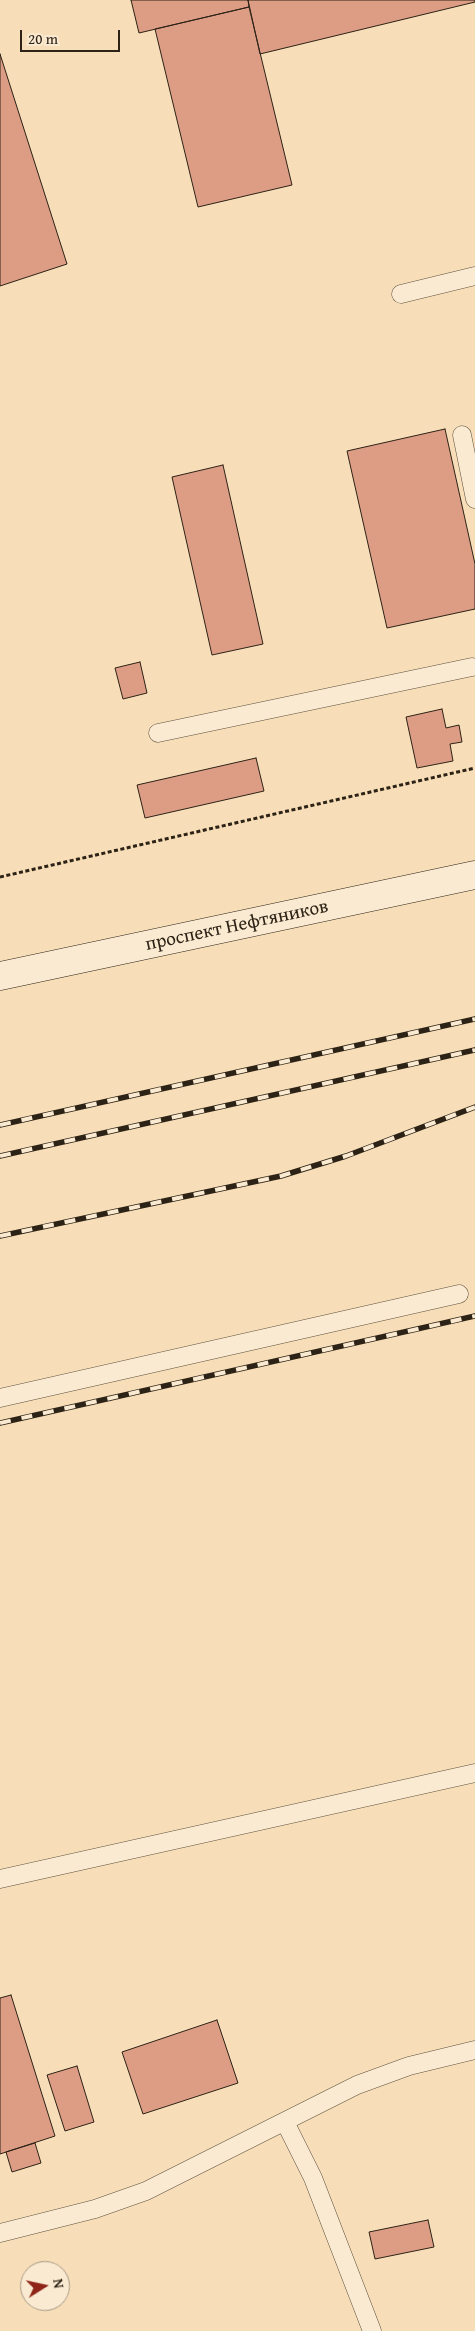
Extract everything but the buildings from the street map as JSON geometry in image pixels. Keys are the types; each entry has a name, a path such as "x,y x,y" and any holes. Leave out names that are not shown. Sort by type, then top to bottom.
{"main road":[{"name":"проспект Нефтяников","path":"0,976 475,875"}],"lane":[{"path":"401,294 475,276"},
{"path":"462,435 475,499"},
{"path":"158,733 474,670"},
{"path":"0,1398 459,1294"},
{"path":"0,1879 475,1773"},
{"path":"0,2233 95,2209 146,2191 357,2085 409,2066 475,2050"},
{"path":"285,2122 313,2178 372,2331"}],"path":[{"path":"0,877 475,768"}],"railway":[{"path":"0,1125 475,1019"},
{"path":"0,1156 475,1050"},
{"path":"0,1236 281,1176 346,1156 475,1107"},
{"path":"0,1423 475,1316"}]}
